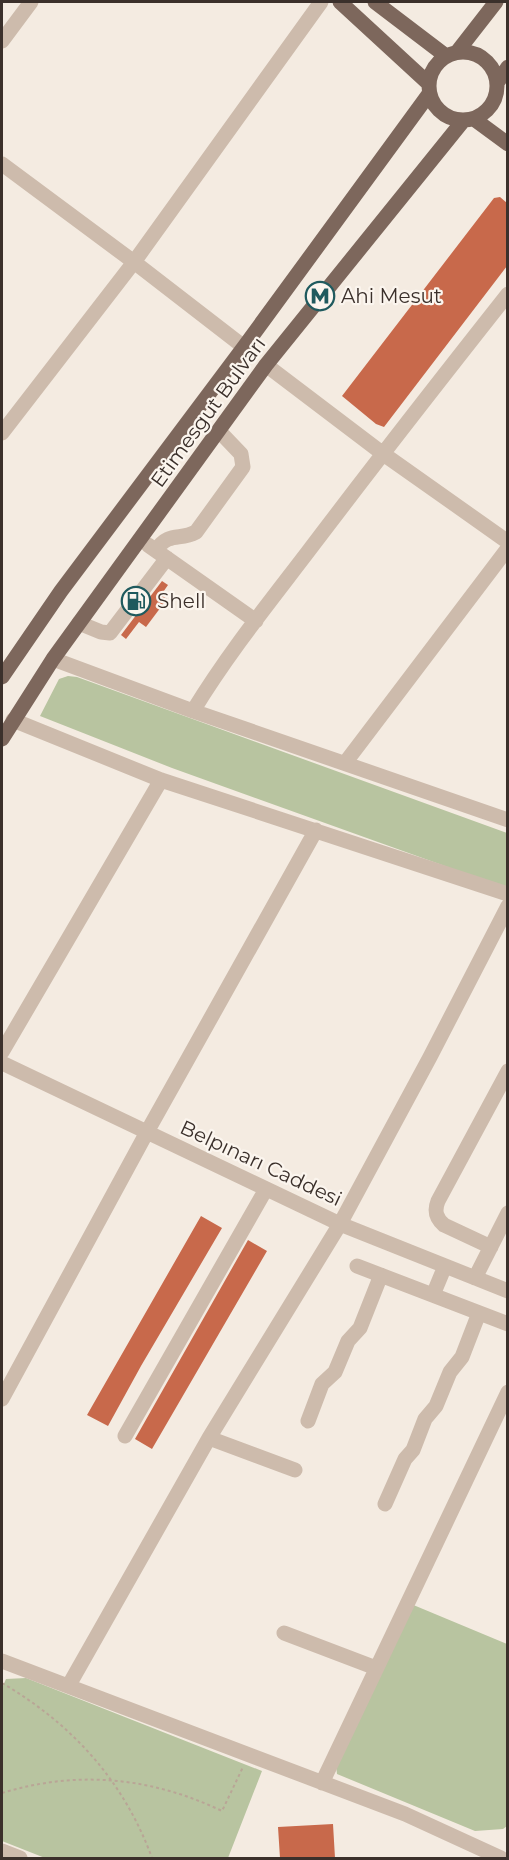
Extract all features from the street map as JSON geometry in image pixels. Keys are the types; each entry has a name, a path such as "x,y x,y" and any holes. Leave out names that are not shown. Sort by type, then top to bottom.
{"main road":[{"path":"340,2 429,89"},
{"path":"375,2 452,54 468,52 488,62 494,71 497,88 507,107"},
{"path":"496,2 452,54 438,62 431,72 429,89 434,105 452,119 469,120 485,113 492,104 507,67"},
{"name":"Etimesgut Bulvarı","path":"4,667 244,347 429,89"},
{"path":"469,120 507,144"},
{"name":"Etimesgut Bulvarı","path":"2,739 53,659 266,365 469,120"}],"street":[{"path":"2,41 31,2"},
{"path":"2,433 134,262 321,2"},
{"path":"2,164 244,347"},
{"path":"193,711 213,678 382,453 507,294"},
{"path":"266,365 382,453 507,542"},
{"path":"79,623 101,632 110,633 161,554 162,542 169,537 186,536 196,531 243,467 242,454 219,431"},
{"path":"141,540 256,621"},
{"path":"345,763 507,548"},
{"path":"53,659 193,711 507,820"},
{"path":"13,720 161,780 507,894"},
{"path":"2,1053 161,780"},
{"path":"2,1399 147,1132 316,830"},
{"path":"69,1685 209,1438 340,1224 430,1058 507,906"},
{"name":"Belpınarı Caddesi","path":"2,1063 340,1224 507,1291"},
{"path":"491,1247 444,1225 439,1221 436,1210 438,1201 507,1071"},
{"path":"125,1436 266,1189"},
{"path":"475,1278 507,1214"},
{"path":"357,1266 507,1324"},
{"path":"433,1295 446,1266"},
{"path":"308,1422 322,1384 335,1372 348,1341 363,1323 381,1275"},
{"path":"384,1504 405,1459 413,1450 425,1419 436,1406 450,1372 462,1357 479,1313"},
{"path":"322,1783 507,1392"},
{"path":"209,1438 295,1470"},
{"path":"284,1633 376,1668"},
{"path":"2,1661 405,1814 501,1858"},
{"path":"2,1851 20,1858"}],"path":[{"path":"2,1683 59,1722 89,1750 112,1779 137,1821 152,1858"},
{"path":"2,1793 40,1783 112,1779 167,1789 222,1811 249,1754"}],"green space":[{"path":"68,676 77,677 507,833 506,888 172,768 40,716 59,679"},
{"path":"411,1604 507,1644 507,1826 503,1829 475,1831 337,1774 336,1765"},
{"path":"26,1678 262,1771 228,1858 45,1858 2,1841 2,1688 6,1679"}],"building":[{"path":"500,197 507,203 507,266 384,427 376,424 342,396 494,198"},
{"path":"162,581 168,585 161,595 167,599 146,627 139,622 126,639 121,635"},
{"path":"201,1216 222,1228 108,1426 87,1415"},
{"path":"248,1240 267,1251 152,1449 135,1439"},
{"path":"333,1824 335,1858 280,1858 278,1827"}],"place":[{"name":"Ahi Mesut","path":"320,296"},
{"name":"Shell","path":"136,601"}]}
